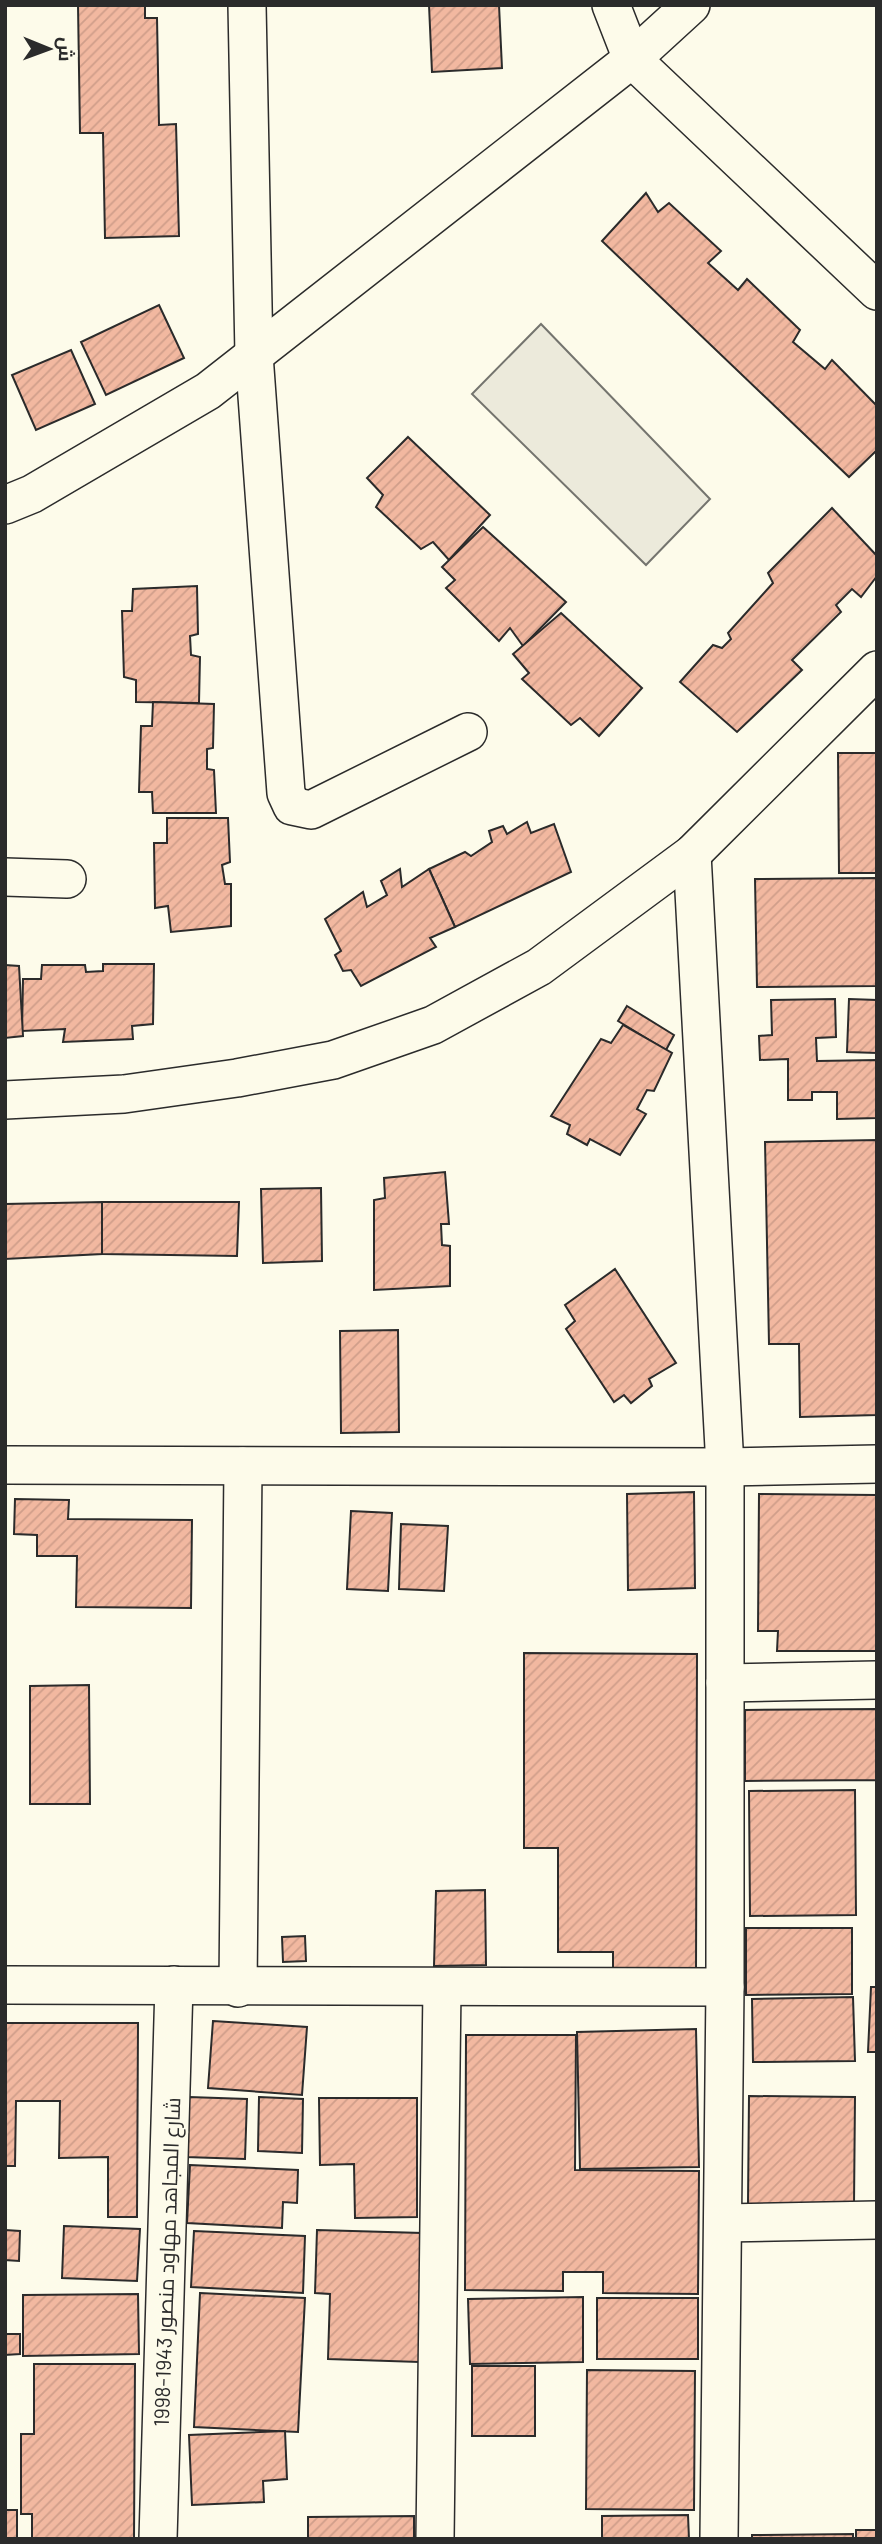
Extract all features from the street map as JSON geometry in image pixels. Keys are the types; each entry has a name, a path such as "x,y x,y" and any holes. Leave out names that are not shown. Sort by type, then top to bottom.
{"street":[{"path":"247,5 254,355 286,793 292,806 311,810 468,732"},
{"path":"611,5 632,59 877,291"},
{"path":"5,505 32,494 208,391 632,59 691,5"},
{"path":"5,1100 124,1094 237,1078 333,1060 433,1025 539,967 692,854 877,670"},
{"path":"692,854 724,1466 725,1987 719,2539"},
{"path":"5,877 68,879"},
{"path":"5,1465 877,1464"},
{"path":"238,1988 243,1466"},
{"path":"725,1683 877,1681"},
{"path":"5,1984 238,1988 725,1987"},
{"name":"شارع المجاهد مهاود منصور 1943-1998","path":"158,2539 174,1985"},
{"path":"435,2539 442,1987"},
{"path":"723,2223 877,2220"}],"shaded area":[{"path":"541,324 710,499 646,565 472,394"}],"building":[{"path":"78,5 145,5 145,18 157,18 159,125 176,124 179,236 105,238 103,133 80,133"},
{"path":"429,5 499,5 502,68 432,72"},
{"path":"646,193 658,212 669,203 721,251 708,263 738,290 747,279 800,330 793,342 825,369 832,360 877,406 877,450 849,477 602,241"},
{"path":"159,305 184,358 106,395 81,342"},
{"path":"71,350 95,404 36,430 12,375"},
{"path":"408,437 490,515 449,560 433,542 421,549 376,507 383,495 367,478"},
{"path":"832,508 877,556 877,576 861,597 852,589 836,605 841,612 792,660 802,670 737,732 680,682 713,645 722,648 731,639 728,633 773,583 768,573"},
{"path":"483,527 566,602 523,646 510,628 499,641 446,588 455,580 442,567"},
{"path":"197,586 198,634 190,636 191,655 200,657 199,703 136,702 136,680 124,677 122,611 132,611 133,589"},
{"path":"561,613 642,688 599,736 580,718 571,725 522,679 529,673 513,654"},
{"path":"153,702 214,704 213,748 207,749 207,769 214,770 216,813 153,813 152,792 139,792 141,726 152,726"},
{"path":"838,753 877,753 877,873 839,873"},
{"path":"167,818 228,818 230,862 222,865 225,884 231,884 231,926 171,932 168,906 155,908 154,843 167,843"},
{"path":"527,822 531,833 554,824 571,872 455,927 429,869 465,852 471,856 492,842 489,831 503,826 507,834"},
{"path":"400,869 402,887 429,869 455,927 430,938 436,947 361,986 351,970 343,971 335,955 341,951 325,919 363,892 367,907 387,895 381,881"},
{"path":"877,878 877,986 757,987 755,879"},
{"path":"103,964 154,964 153,1024 132,1026 133,1039 63,1042 65,1029 22,1031 23,979 41,979 42,965 85,965 86,972 103,971"},
{"path":"5,965 19,966 23,1036 5,1038"},
{"path":"835,999 836,1037 816,1038 817,1061 877,1060 877,1118 837,1119 837,1092 812,1092 812,1100 788,1100 788,1059 760,1060 759,1036 772,1035 771,1000"},
{"path":"849,999 877,1000 877,1053 847,1052"},
{"path":"627,1006 674,1035 666,1050 618,1021"},
{"path":"623,1025 672,1053 654,1091 647,1090 637,1109 646,1114 620,1155 590,1139 587,1145 567,1134 570,1125 551,1116 601,1039 611,1043"},
{"path":"877,1140 877,1415 800,1417 799,1344 769,1344 765,1142"},
{"path":"445,1172 449,1224 441,1224 442,1245 450,1246 450,1286 374,1290 374,1200 385,1198 384,1178"},
{"path":"321,1188 322,1261 263,1263 261,1189"},
{"path":"102,1202 239,1202 237,1256 102,1254"},
{"path":"102,1202 102,1254 5,1259 5,1204"},
{"path":"615,1269 676,1363 649,1379 652,1386 631,1403 624,1395 614,1402 566,1329 575,1321 565,1305"},
{"path":"398,1330 399,1432 341,1433 340,1331"},
{"path":"694,1492 695,1588 628,1590 627,1494"},
{"path":"759,1494 877,1495 877,1651 777,1651 778,1631 758,1631"},
{"path":"15,1499 69,1500 68,1519 192,1520 191,1608 76,1607 77,1556 37,1556 37,1535 14,1534"},
{"path":"351,1511 392,1513 388,1591 347,1589"},
{"path":"401,1524 448,1526 444,1591 399,1589"},
{"path":"524,1653 697,1654 696,1972 613,1972 613,1952 558,1952 558,1848 524,1848"},
{"path":"89,1685 90,1804 30,1804 30,1686"},
{"path":"877,1709 877,1835 876,1780 745,1781 745,1710"},
{"path":"855,1790 856,1915 750,1916 749,1791"},
{"path":"485,1890 486,1965 434,1966 436,1891"},
{"path":"746,1928 852,1928 852,1994 746,1995"},
{"path":"305,1936 306,1961 283,1962 282,1937"},
{"path":"871,1987 877,1987 877,2052 868,2052"},
{"path":"853,1997 855,2061 753,2062 752,1999"},
{"path":"213,2021 307,2027 302,2095 208,2088"},
{"path":"5,2023 138,2023 137,2217 108,2217 108,2157 59,2158 60,2101 16,2101 15,2166 5,2166"},
{"path":"696,2029 699,2167 580,2169 577,2032"},
{"path":"466,2035 576,2035 575,2170 699,2171 698,2294 603,2293 603,2272 563,2272 563,2291 465,2290"},
{"path":"749,2096 855,2097 854,2205 748,2204"},
{"path":"189,2097 247,2099 245,2159 186,2157"},
{"path":"259,2097 303,2099 302,2153 258,2151"},
{"path":"319,2098 417,2098 417,2217 355,2218 354,2164 320,2165"},
{"path":"190,2165 298,2170 297,2203 283,2202 282,2228 187,2223"},
{"path":"64,2226 140,2229 137,2281 62,2278"},
{"path":"5,2230 20,2231 19,2261 5,2260"},
{"path":"317,2230 422,2233 419,2362 328,2359 330,2294 315,2293"},
{"path":"194,2231 305,2236 303,2293 191,2287"},
{"path":"200,2293 305,2298 298,2432 194,2427"},
{"path":"138,2294 139,2354 23,2356 23,2295"},
{"path":"583,2297 583,2362 470,2364 468,2299"},
{"path":"597,2298 698,2298 698,2359 597,2359"},
{"path":"5,2334 20,2334 20,2354 5,2355"},
{"path":"34,2364 135,2364 134,2539 32,2539 32,2514 21,2514 21,2434 34,2434"},
{"path":"472,2366 535,2366 535,2436 472,2436"},
{"path":"587,2370 695,2371 694,2510 586,2509"},
{"path":"285,2431 287,2479 263,2481 264,2502 192,2505 189,2435"},
{"path":"5,2510 17,2510 17,2539 5,2539"},
{"path":"688,2515 689,2539 602,2539 602,2516"},
{"path":"414,2516 414,2539 308,2539 308,2517"},
{"path":"856,2530 877,2530 877,2539 856,2539"},
{"path":"853,2534 853,2539 752,2539 752,2535"}]}
